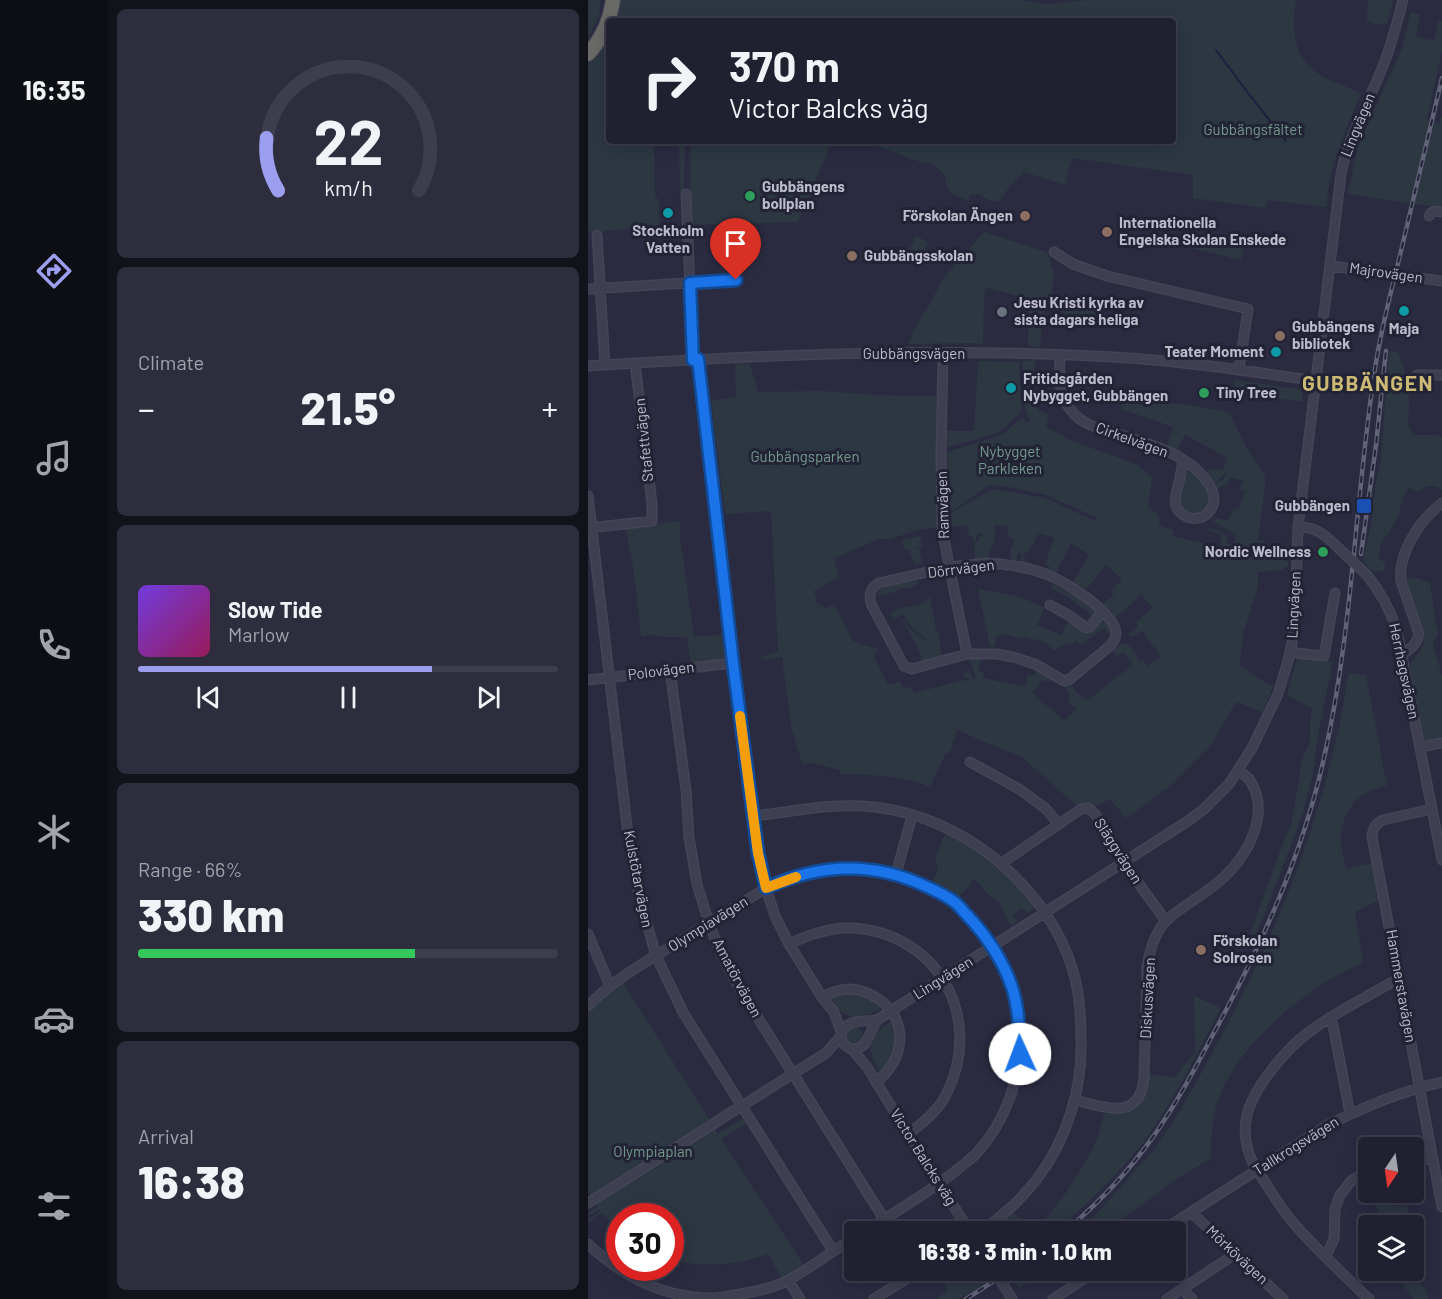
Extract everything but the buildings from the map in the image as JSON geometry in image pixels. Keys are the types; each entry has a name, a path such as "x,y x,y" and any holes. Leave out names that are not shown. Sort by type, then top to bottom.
{"highway":[{"path":"588,42 601,21 604,0"},
{"path":"609,18 613,0"},
{"path":"588,54 601,39 606,28"}],"street":[{"name":"Lingvägen","path":"854,1023 877,1020 1204,809 1228,784 1252,748 1272,710 1291,650 1295,622 1298,527 1343,162 1386,58 1403,0"},
{"path":"686,194 696,359 758,853 766,888 789,944 834,1012 842,1043 850,1049"},
{"path":"1429,216 1431,213 1442,213"},
{"path":"597,235 605,365"},
{"path":"1054,252 1073,264 1107,276 1248,309 1239,369"},
{"name":"Majrovägen","path":"1330,266 1442,281"},
{"path":"588,289 736,280"},
{"name":"Gubbängsvägen","path":"588,366 767,356 943,353 1060,355 1126,358 1239,369 1316,381"},
{"name":"Ramvägen","path":"943,353 943,537 967,654"},
{"name":"Cirkelvägen","path":"1060,355 1059,383 1064,400 1076,416 1090,425 1162,449 1183,460 1199,472 1213,492 1214,501 1211,510 1199,518 1183,515 1175,501 1183,460"},
{"name":"Stafettvägen","path":"590,528 652,521 635,363"},
{"path":"1417,375 1442,375"},
{"name":"Kulstötarvägen","path":"588,496 629,843 638,891 656,956 684,1014 833,1251"},
{"path":"1402,655 1414,646 1419,634 1401,581 1401,564 1417,530 1442,503"},
{"name":"Herrhagsvägen","path":"1298,527 1312,528 1322,532 1366,574 1387,603 1402,655 1442,860"},
{"name":"Dörrvägen","path":"987,563 1008,564 1047,575 1079,592 1102,611 1113,623 1116,638 1112,645 1070,679 1064,681 1035,664 997,654 967,654 912,669 904,666 870,600 870,591 879,583 949,567 987,563"},
{"path":"1291,650 1324,656 1335,593"},
{"path":"1050,605 1086,628 1090,627 1102,611"},
{"name":"Polovägen","path":"588,680 733,663"},
{"name":"Amatörvägen","path":"670,670 686,790 689,837 697,884 721,954 738,986 884,1219"},
{"path":"1420,747 1442,743"},
{"path":"970,762 1019,789 1045,808 1059,824"},
{"name":"Diskusvägen","path":"1075,1100 1120,1108 1127,1107 1142,1094 1145,1067 1147,966 1150,950 1166,921 1223,878 1235,866 1250,843 1258,818 1257,800 1249,779 1239,770"},
{"path":"754,816 863,806 912,816 942,826 1002,863 1031,894 1044,913 1063,946 1078,992 1080,1074 1075,1100 1052,1155 1038,1178 1007,1212 995,1221"},
{"name":"Släggvägen","path":"1002,863 1081,809 1088,808 1095,814 1123,862 1166,921"},
{"name":"Hammerstavägen","path":"1432,809 1383,820 1377,823 1372,837 1442,1207"},
{"path":"896,874 912,816"},
{"name":"Olympiavägen","path":"588,1006 610,986 656,956 766,888 792,878 823,870 859,868 896,874 953,901 993,946 1006,970 1017,1010 1020,1034 1020,1054 1015,1082 1006,1108 994,1131 975,1155 940,1184 881,1221"},
{"path":"789,944 803,937 836,929 875,931 893,936 906,943 930,963 942,979 953,1000 958,1018 961,1036 959,1057 946,1096 934,1112 908,1134"},
{"path":"588,934 610,986"},
{"path":"1369,1299 1297,1227 1257,1170 1249,1153 1245,1134 1246,1118 1259,1088 1280,1060 1307,1034 1329,1018 1399,978"},
{"path":"822,997 840,990 860,990 880,999 892,1010 901,1040 896,1059 890,1070 876,1082"},
{"path":"826,1053 858,1049 867,1040 866,1029 834,1012"},
{"path":"1329,1018 1333,1026 1350,1114"},
{"name":"Lingvägen","path":"867,1040 877,1020"},
{"path":"588,1203 826,1053 841,1034 844,1026 854,1023"},
{"name":"Victor Balcks väg","path":"867,1040 867,1067"},
{"name":"Victor Balcks väg","path":"850,1049 867,1067 963,1221"},
{"name":"Tallkrogsvägen","path":"1177,1221 1326,1126 1385,1099 1420,1086 1442,1082"},
{"path":"1424,1159 1433,1158"},
{"path":"1326,1256 1334,1239 1337,1201 1352,1180 1358,1177"},
{"name":"Mörkövägen","path":"1191,1212 1283,1299"},
{"path":"588,1244 604,1259 632,1278 666,1295 715,1298 754,1292 788,1280 844,1244"},
{"path":"1167,1299 1235,1254"},
{"path":"788,1280 800,1299"},
{"path":"874,1299 903,1281"},
{"path":"1001,1281 1012,1299"},
{"path":"1055,1299 1082,1281"},
{"path":"1182,1289 1192,1299"}],"green space":[{"path":"588,0 601,0 599,17 588,37"},
{"name":"Gubbängsfältet","path":"615,0 1018,0 1047,4 1090,0 1296,0 1295,36 1304,60 1321,75 1361,93 1336,156 1326,207 1267,200 1265,208 1193,198 1193,175 1072,158 1065,185 1024,172 999,202 978,194 970,195 969,201 950,193 945,175 936,166 872,144 1176,144 1176,18 612,18"},
{"path":"1368,0 1393,0 1387,24 1367,20"},
{"path":"1411,12 1420,15 1416,37 1432,40 1435,38 1439,20 1442,21 1442,51 1427,119 1440,123 1442,115 1442,208 1348,194 1358,146 1401,51"},
{"path":"606,32 606,144 654,144 655,197 659,200 659,226 588,231 588,59"},
{"path":"679,144 685,144 684,191 680,193"},
{"name":"Gubbängens bollplan","path":"690,144 831,144 798,222 691,225"},
{"path":"984,232 1047,252 1054,273 1052,298 1100,307 1097,324 1075,321 1057,309 1044,308 1040,347 1028,346 1029,307 1018,306 1018,296 987,288 984,296 983,344 909,344 913,331 943,279"},
{"path":"1192,234 1244,242 1241,260 1190,248"},
{"path":"916,236 928,242 917,265 905,259"},
{"path":"1389,351 1398,352 1410,384 1408,425 1414,435 1442,437 1442,490 1430,486 1417,492 1409,488 1403,496 1399,514 1382,541 1378,557 1386,564 1383,571 1373,571 1363,561 1381,460"},
{"path":"1035,360 1034,379 1029,379 1029,404 1034,404 1039,411 1049,414 1046,427 1072,441 1139,465 1152,477 1148,507 1159,515 1159,525 1174,530 1173,536 1219,547 1222,534 1208,530 1209,528 1221,532 1227,537 1226,543 1231,545 1231,549 1236,535 1210,521 1217,518 1228,521 1234,508 1239,509 1245,492 1239,490 1243,481 1230,477 1227,485 1216,488 1214,485 1224,479 1227,473 1214,484 1207,473 1210,469 1222,470 1228,458 1185,435 1178,448 1182,451 1181,453 1167,446 1173,427 1121,409 1122,401 1129,399 1188,405 1225,411 1230,414 1247,448 1265,476 1258,540 1265,541 1263,557 1288,561 1288,566 1281,570 1258,572 1258,587 1243,634 1240,665 1273,686 1263,712 1236,702 1210,747 1173,784 1126,818 1110,799 1093,808 1088,803 1079,808 1023,758 957,730 950,752 945,755 930,787 910,780 875,775 841,774 840,770 811,763 802,764 791,726 782,657 764,660 763,656 778,652 771,511 725,514 711,401 736,397 735,363 750,364 758,392 823,391 936,396 937,527 890,539 877,539 834,558 839,577 814,591 817,603 826,608 834,605 854,642 879,649 873,655 888,685 900,681 903,688 912,687 914,693 969,679 969,677 964,678 964,674 969,670 973,678 976,678 969,659 980,659 978,671 984,672 983,678 1025,687 1028,674 1034,676 1036,671 1050,679 1046,682 1042,680 1032,693 1064,720 1077,709 1068,702 1069,695 1065,686 1072,683 1076,691 1087,701 1133,664 1123,652 1117,656 1112,650 1121,643 1127,643 1140,661 1143,659 1147,666 1161,657 1142,631 1132,637 1127,635 1138,626 1136,622 1153,607 1141,595 1115,618 1113,612 1103,604 1114,595 1111,592 1122,579 1106,565 1084,592 1072,584 1089,554 1071,544 1055,575 1048,572 1050,567 1045,564 1054,538 1038,533 1034,544 1029,547 1028,552 1025,552 1024,564 1020,563 1022,555 1018,554 1016,562 1011,561 1011,546 1014,540 1008,537 1008,526 995,525 994,542 988,559 981,557 975,559 974,544 982,533 976,535 974,542 972,536 969,536 968,525 949,527 950,514 995,489 1045,498 1096,521 1097,518 1046,495 990,485 948,512 947,452 1001,435 1023,417 1027,423 1030,420 1022,384 1023,361"},
{"path":"978,361 1020,362 1022,410 998,433 947,447 946,431 974,431"},
{"path":"1235,380 1303,390 1302,402 1233,392"},
{"path":"1183,468 1197,475 1210,496 1207,508 1197,515 1187,513 1180,507 1178,496"},
{"path":"680,521 680,537 694,637 724,634 727,654 723,660 691,665 687,637 641,636 633,566 625,527"},
{"path":"920,536 922,547 914,549 919,549 922,561 917,565 909,550 906,550 901,542"},
{"path":"1405,577 1430,583 1439,633 1433,643 1442,676 1442,738 1422,741 1408,668 1423,646 1424,635"},
{"path":"916,579 918,584 911,588 902,588 876,596 887,586"},
{"path":"1053,584 1077,597 1096,612 1093,616 1071,599 1051,588"},
{"path":"978,589 1017,596 1045,607 1037,625 1061,635 1070,618 1085,629 1101,617 1109,626 1111,633 1111,636 1103,628 1081,645 1076,640 1069,646 1066,643 1054,651 1045,642 1002,633 996,636 995,647 990,647"},
{"path":"930,597 935,631 938,631 942,656 923,662 902,618 911,630 926,641 928,640 911,627 903,614 893,620 890,614 905,607 923,604"},
{"path":"1298,654 1333,661 1313,774 1303,813 1255,938 1250,934 1292,822 1303,755 1310,742 1312,709 1287,695"},
{"path":"1348,673 1366,675 1387,786 1360,797 1348,811 1342,829 1341,842 1346,868 1374,863 1381,899 1355,912 1363,962 1326,981 1300,1000 1270,1025 1244,1054 1224,1086 1217,1104 1210,1159 1174,1181 1120,1221 1089,1221 1113,1196 1166,1132 1205,1067 1238,1004 1273,930 1303,853 1327,776 1342,712"},
{"path":"946,831 996,864 1018,884 1035,908 1027,913 1021,908 1013,915 1018,922 1011,926 1000,904 974,879 956,901 931,885 938,868 937,854"},
{"name":"Olympiaplan","path":"622,981 709,1119 736,1101 737,1103 710,1120 719,1136 719,1133 746,1117 749,1122 721,1139 804,1265 782,1279 768,1254 725,1264 684,1262 684,1203 606,1203 606,1217 602,1213 588,1222 588,1219 601,1211 588,1216 588,1213 597,1207 588,1194 588,1010"},
{"path":"844,992 861,994 884,1007 864,1016 847,1015 839,1009 830,996"},
{"path":"1194,996 1221,1008 1175,1094 1154,1127 1112,1178 1068,1221 1042,1221 1065,1194 1091,1152 1105,1111 1120,1112 1133,1106 1147,1074 1175,1077 1195,1052"},
{"path":"892,1020 897,1036 893,1057 882,1074 873,1058 871,1044 879,1030"},
{"path":"852,1026 859,1028 862,1033 863,1038 860,1044 849,1045 844,1033"},
{"path":"1373,1203 1407,1205 1410,1215 1376,1215 1378,1210"},
{"path":"1012,1211 1022,1221 1009,1221 1006,1217"},
{"path":"943,1281 988,1282 959,1299 936,1299 948,1290"},
{"path":"1015,1281 1030,1281 1019,1288"},
{"path":"1399,1281 1420,1281 1428,1299 1414,1299"}],"waterway":[{"path":"1216,50 1286,141"}],"railway":[{"path":"1076,1221 1133,1163 1179,1097 1262,938 1304,831 1315,795 1334,710 1348,613 1368,418 1377,354 1442,78"},
{"path":"1361,554 1386,351"},
{"path":"966,1299 994,1281"}],"slow traffic":[{"path":"740,716 758,853 766,888 796,877"}],"place":[{"name":"Gubbängens bollplan","path":"750,196"},
{"name":"Stockholm Vatten","path":"668,213"},
{"name":"Förskolan Ängen","path":"1025,216"},
{"name":"Internationella Engelska Skolan Enskede","path":"1107,232"},
{"name":"Gubbängsskolan","path":"852,256"},
{"name":"Maja","path":"1404,311"},
{"name":"Jesu Kristi kyrka av sista dagars heliga","path":"1002,312"},
{"name":"Gubbängens bibliotek","path":"1280,336"},
{"name":"Teater Moment","path":"1276,352"},
{"name":"Fritidsgården Nybygget, Gubbängen","path":"1011,388"},
{"name":"Tiny Tree","path":"1204,393"},
{"name":"Gubbängen","path":"1364,506"},
{"name":"Nordic Wellness","path":"1323,552"},
{"name":"Förskolan Solrosen","path":"1201,950"}],"district":[{"name":"GUBBÄNGEN","path":"1368,384"}],"route":[{"path":"736,280 690,283 692,343 693,360 698,359 733,663 758,853 766,888 823,870 859,868 896,874 953,901 990,942 1006,970 1017,1010 1020,1054"}],"park label":[{"name":"Gubbängsparken","path":"805,457"},
{"name":"Nybygget Parkleken","path":"1010,460"}]}
